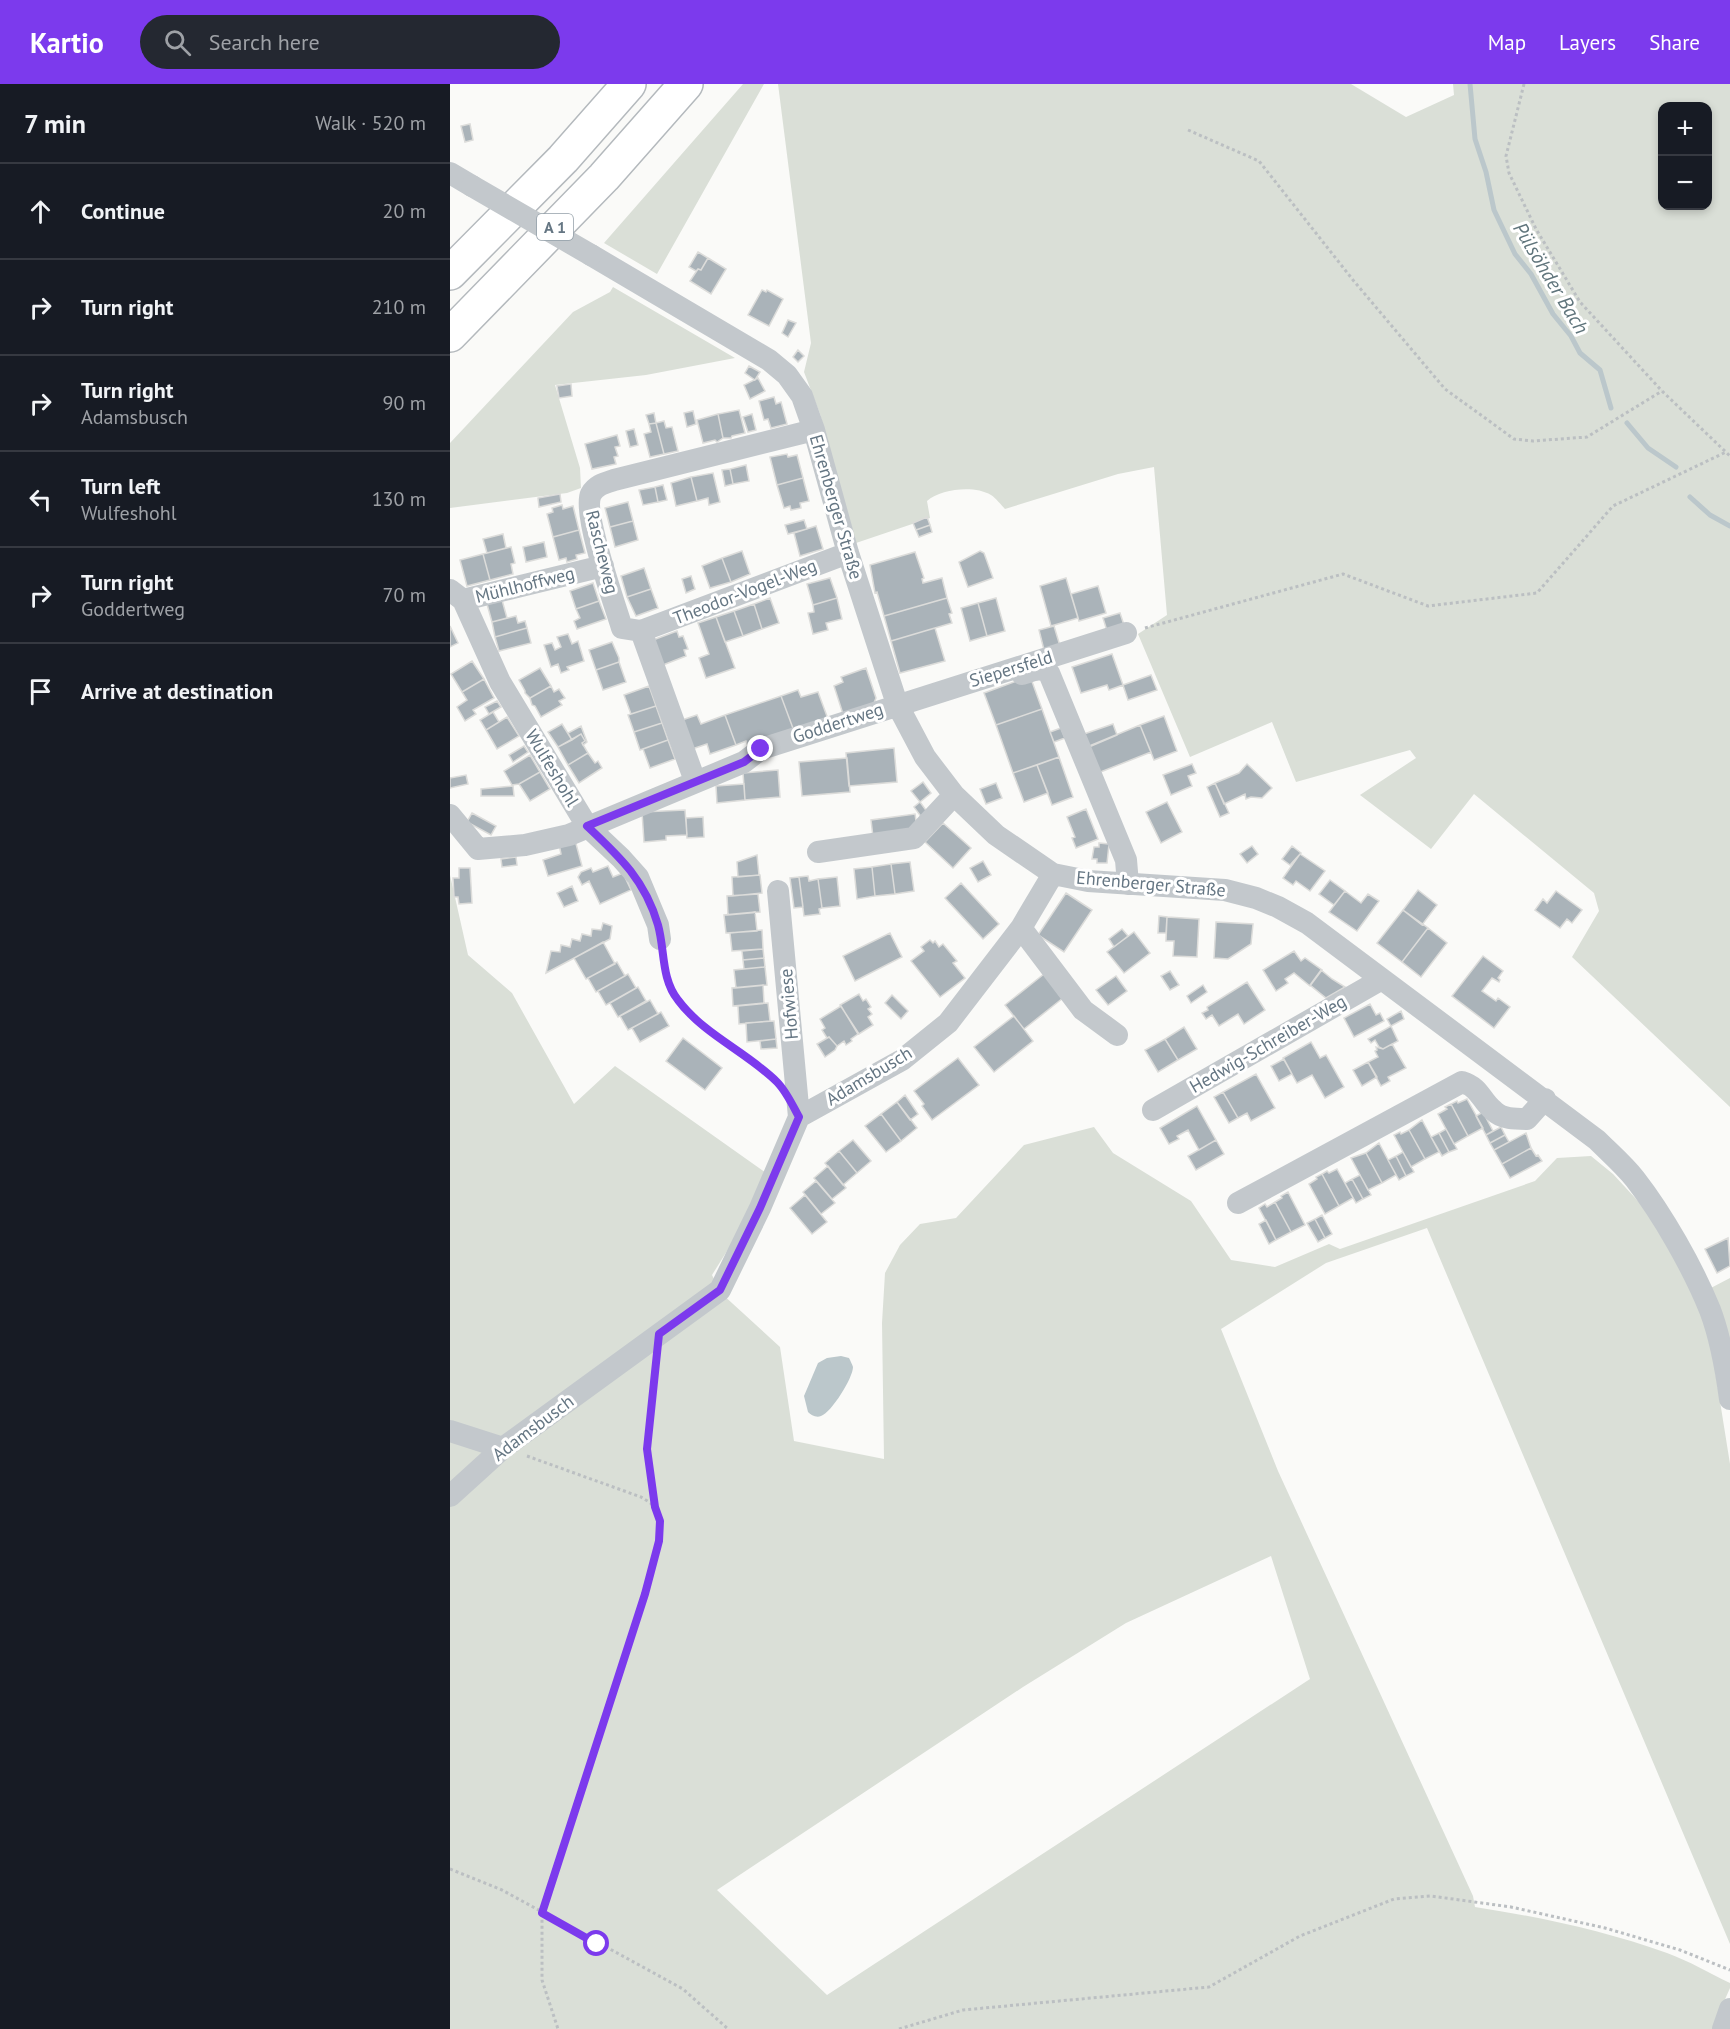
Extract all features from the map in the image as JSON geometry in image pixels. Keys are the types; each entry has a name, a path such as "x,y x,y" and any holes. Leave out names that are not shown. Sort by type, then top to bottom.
{"highway":[{"name":"A 1","path":"450,273 563,159 629,84"},
{"name":"A 1","path":"450,334 604,177 686,84"}],"street":[{"name":"Ehrenberger Straße","path":"450,173 769,360 787,375 802,396 814,430 848,553 897,704 925,757 954,795 996,836 1053,874 1088,881 1199,886 1256,898 1278,907 1306,923 1545,1099 1597,1140 1635,1178 1666,1224 1710,1310 1724,1357 1730,1399"},
{"name":"Rascheweg","path":"641,631 622,628 603,566 589,506 590,496 596,487 614,480 814,430"},
{"name":"Theodor-Vogel-Weg","path":"641,631 848,553"},
{"name":"Mühlhoffweg","path":"456,595 603,566"},
{"name":"Wulfeshohl","path":"456,595 500,682 587,826 621,858 638,878 658,925 660,939"},
{"path":"641,631 695,781"},
{"name":"Siepersfeld","path":"897,704 1126,633"},
{"path":"897,704 933,703 1038,669 1049,673 1126,860 1128,884"},
{"name":"Goddertweg","path":"450,816 478,849 525,845 569,835 744,762 761,749 897,704"},
{"path":"818,852 915,838 954,795"},
{"name":"Adamsbusch","path":"450,1496 503,1448 720,1290 760,1208 799,1117 902,1060 948,1023 1021,928 1053,874"},
{"name":"Hofwiese","path":"778,891 799,1117"},
{"path":"1021,928 1083,1010 1117,1035"},
{"name":"Hedwig-Schreiber-Weg","path":"1153,1110 1382,979"},
{"path":"1238,1203 1462,1082 1473,1086 1494,1113 1510,1119 1527,1119 1545,1099"},
{"path":"450,1431 503,1448"},
{"path":"1723,2029 1730,2009"}],"path":[{"path":"1524,84 1506,156 1509,173 1536,229 1580,302 1662,391 1730,456"},
{"path":"1188,130 1259,161 1353,280 1445,389 1514,439 1533,441 1587,436 1662,391"},
{"path":"1126,633 1343,574 1428,606 1537,593 1613,506 1726,452"},
{"path":"660,939 666,976 676,998 689,1014 778,1083"},
{"path":"558,2029 542,1980 542,1913 645,1594 659,1541 660,1521 655,1507 647,1449 659,1334"},
{"path":"503,1448 641,1497 655,1507"},
{"path":"450,1869 502,1890 682,1989 728,2029"},
{"path":"899,2029 963,2010 1209,1987 1300,1936 1394,1899 1431,1896 1511,1907 1605,1928 1680,1950 1730,1970"}],"shaded area":[{"path":"743,84 764,84 657,274 604,243"},
{"path":"778,84 1351,84 1406,117 1454,95 1453,84 1730,84 1730,1107 1572,957 1599,911 1594,893 1474,794 1431,849 1360,795 1416,758 1410,750 1296,782 1272,722 1190,757 1138,634 1167,615 1154,467 1118,474 1005,509 993,496 984,492 967,489 949,491 927,501 930,518 856,543 820,414 804,372 811,343"},
{"path":"613,287 735,358 646,375 555,385 580,468 581,488 567,493 450,508 450,443 573,312 610,292"},
{"path":"450,875 468,955 512,993 574,1104 615,1066 769,1175 752,1211 712,1275 721,1293 780,1347 794,1441 884,1459 882,1323 885,1273 900,1245 920,1224 956,1218 1024,1145 1094,1127 1113,1153 1191,1201 1231,1260 1275,1267 1329,1244 1340,1249 1535,1181 1557,1158 1591,1156 1613,1174 1662,1227 1714,1339 1715,1370 1730,1464 1730,1944 1427,1228 1326,1263 1221,1329 1278,1471 1473,1896 1475,1907 1596,1931 1667,1953 1699,1967 1730,1983 1719,2013 1717,2029 450,2029","holes":["1271,1556 1310,1679 827,1995 717,1890 1023,1687 1126,1623"]},
{"path":"1730,1278 1730,1357 1707,1290"},
{"path":"841,1356 849,1358 853,1366 846,1387 825,1413 819,1417 812,1415 808,1412 804,1396 818,1363 827,1358"}],"building":[{"path":"470,124 473,140 465,142 461,126"},
{"path":"698,252 708,258 701,270 696,271 689,267"},
{"path":"708,258 726,269 711,294 690,281 698,269 701,270"},
{"path":"762,290 766,292 767,290 783,299 769,326 748,315"},
{"path":"788,320 796,323 788,337 782,333"},
{"path":"798,350 804,356 798,362 793,357"},
{"path":"749,366 760,372 755,380 745,373"},
{"path":"758,378 765,391 750,399 744,385"},
{"path":"571,384 572,396 559,398 557,386"},
{"path":"774,397 776,404 781,402 787,424 771,428 768,419 764,420 759,401"},
{"path":"739,410 745,433 723,438 718,414"},
{"path":"693,411 696,424 687,427 684,413"},
{"path":"654,413 656,423 649,424 646,415"},
{"path":"718,414 723,438 717,442 715,440 703,443 697,420"},
{"path":"752,414 756,430 748,432 743,417"},
{"path":"664,421 666,428 672,427 678,451 664,454 656,423"},
{"path":"656,423 664,454 650,457 644,434 651,432 649,424"},
{"path":"634,429 638,445 630,447 626,431"},
{"path":"617,435 620,446 615,447 618,456 614,457 616,464 592,469 585,444"},
{"path":"787,454 788,457 797,455 803,478 777,485 770,457"},
{"path":"746,465 749,481 733,484 730,469"},
{"path":"730,469 733,484 725,486 722,470"},
{"path":"713,473 720,502 709,505 708,498 697,501 691,477"},
{"path":"691,477 697,501 676,506 671,483"},
{"path":"803,478 809,501 800,503 801,508 791,510 790,506 784,508 777,485"},
{"path":"663,485 667,500 658,502 655,487"},
{"path":"655,487 658,502 643,505 639,490"},
{"path":"560,494 561,502 539,507 538,498"},
{"path":"628,502 633,521 610,527 605,508"},
{"path":"562,505 563,509 573,506 579,530 553,537 547,514 553,512 552,508"},
{"path":"927,517 930,525 916,530 913,523"},
{"path":"804,520 807,529 788,534 785,525"},
{"path":"633,521 638,540 615,547 610,527"},
{"path":"930,525 932,532 919,537 916,530"},
{"path":"816,526 823,549 800,556 794,533"},
{"path":"579,530 585,553 576,555 577,559 567,562 566,558 559,560 553,537"},
{"path":"503,534 506,548 487,553 483,539"},
{"path":"544,542 547,557 526,562 523,547"},
{"path":"511,547 515,563 511,564 513,574 490,580 483,554"},
{"path":"742,551 750,574 731,582 722,558"},
{"path":"980,551 984,553 993,578 968,587 959,562"},
{"path":"915,552 924,578 923,583 942,578 947,598 884,616 877,592 875,593 870,565"},
{"path":"483,554 490,580 467,586 460,560"},
{"path":"722,558 731,582 710,588 702,566"},
{"path":"644,568 651,589 627,597 621,576"},
{"path":"691,576 695,589 686,593 682,579"},
{"path":"830,578 837,598 813,605 807,584"},
{"path":"1066,578 1078,618 1051,626 1040,586"},
{"path":"593,583 599,601 576,609 570,591"},
{"path":"1098,586 1106,613 1079,621 1071,594"},
{"path":"651,589 658,608 636,616 627,597"},
{"path":"770,598 779,623 762,629 754,604"},
{"path":"837,598 842,619 826,623 828,630 813,634 808,613 814,612 813,605"},
{"path":"947,598 952,613 949,614 952,623 891,641 884,616"},
{"path":"996,598 1005,631 987,636 978,603"},
{"path":"502,600 507,618 492,622 487,604"},
{"path":"599,601 606,619 577,629 574,621 580,618 576,609"},
{"path":"978,603 987,636 970,641 961,608"},
{"path":"754,604 762,629 743,636 734,611"},
{"path":"734,611 743,636 725,642 716,617"},
{"path":"1120,613 1125,628 1108,634 1103,618"},
{"path":"516,616 518,623 525,621 527,628 495,637 492,622"},
{"path":"716,617 735,668 706,678 699,658 709,654 698,623"},
{"path":"450,626 458,643 450,647"},
{"path":"1054,626 1060,646 1044,650 1039,630"},
{"path":"527,628 531,643 499,651 495,637"},
{"path":"935,628 945,661 900,673 891,641"},
{"path":"677,631 679,637 683,636 688,649 684,650 686,656 663,665 653,640"},
{"path":"568,634 572,644 578,641 584,661 567,667 569,670 561,673 558,664 551,667 544,645 552,643 555,650 561,647 557,637"},
{"path":"612,642 619,662 596,670 589,650"},
{"path":"1112,654 1123,685 1109,690 1107,685 1081,693 1072,667"},
{"path":"472,661 484,679 462,692 451,674"},
{"path":"619,662 626,682 603,690 596,670"},
{"path":"540,668 551,686 530,698 519,680"},
{"path":"866,668 876,698 874,703 843,714 834,686 843,682 841,677"},
{"path":"1151,675 1157,690 1128,700 1123,685"},
{"path":"1030,676 1042,709 996,725 984,693"},
{"path":"484,679 494,698 473,710 476,714 465,721 457,707 467,700 462,692"},
{"path":"551,686 554,692 559,689 565,698 559,701 562,705 541,717 530,698"},
{"path":"649,686 656,706 631,714 624,695"},
{"path":"798,690 801,697 818,692 828,719 794,731 781,696"},
{"path":"781,696 794,731 748,747 746,741 736,745 725,715"},
{"path":"497,701 501,707 489,714 485,707"},
{"path":"656,706 662,723 634,732 628,715"},
{"path":"1042,709 1059,757 1013,773 996,725"},
{"path":"493,712 499,722 486,730 480,720"},
{"path":"697,715 701,724 725,715 736,745 710,754 707,744 692,749 682,720"},
{"path":"1164,716 1177,751 1154,760 1140,725"},
{"path":"507,717 519,736 497,749 486,730"},
{"path":"662,723 668,740 640,750 634,732"},
{"path":"562,724 572,740 558,747 548,732"},
{"path":"1113,724 1117,735 1089,747 1084,734"},
{"path":"1140,725 1151,752 1098,773 1087,747"},
{"path":"581,726 587,742 583,745 585,741 581,734 572,740 568,733"},
{"path":"1061,728 1065,738 1054,742 1050,732"},
{"path":"581,734 585,741 582,743 588,753 568,765 558,747"},
{"path":"668,740 675,759 650,768 643,749"},
{"path":"524,746 528,752 513,762 509,755"},
{"path":"894,748 897,782 849,786 846,753"},
{"path":"588,753 595,763 598,761 602,768 579,783 568,765"},
{"path":"530,755 540,772 519,784 512,785 504,771"},
{"path":"1059,757 1073,797 1052,805 1037,765"},
{"path":"847,758 850,792 802,796 799,762"},
{"path":"1192,764 1196,773 1188,776 1192,786 1171,795 1163,775"},
{"path":"1247,764 1272,788 1262,798 1246,799 1245,794 1224,804 1215,783 1239,773"},
{"path":"1037,765 1048,793 1024,802 1013,773"},
{"path":"778,770 780,797 745,800 743,773"},
{"path":"540,772 550,789 530,801 519,784"},
{"path":"466,775 468,784 450,788 450,778"},
{"path":"923,782 931,793 920,802 911,791"},
{"path":"996,783 1002,798 986,804 980,789"},
{"path":"1215,783 1229,813 1220,817 1207,787"},
{"path":"744,784 745,800 717,803 716,786"},
{"path":"513,786 514,796 481,796 481,789"},
{"path":"920,802 928,813 922,818 914,807"},
{"path":"1167,802 1182,832 1161,843 1146,812"},
{"path":"1086,809 1098,839 1076,848 1072,838 1075,837 1067,817"},
{"path":"685,810 687,835 666,836 666,840 644,842 642,812"},
{"path":"472,813 496,826 491,835 467,822"},
{"path":"915,814 917,828 873,837 871,820"},
{"path":"703,817 704,837 687,838 686,818"},
{"path":"943,823 971,848 953,868 925,842"},
{"path":"575,840 582,866 548,876 543,860 561,854 559,844"},
{"path":"1099,843 1109,844 1107,863 1097,863 1097,859 1092,859 1094,847 1099,847"},
{"path":"1252,846 1258,854 1247,863 1240,854"},
{"path":"1292,846 1301,853 1290,865 1282,859"},
{"path":"1300,854 1325,871 1310,891 1296,881 1293,885 1283,878"},
{"path":"757,855 759,875 738,877 737,862"},
{"path":"516,857 517,865 502,867 501,859"},
{"path":"983,861 991,875 978,882 970,868"},
{"path":"910,862 914,891 895,894 891,864"},
{"path":"891,864 895,894 875,896 872,867"},
{"path":"608,866 613,877 623,873 631,890 600,904 589,881 582,885 578,877 581,872 591,868 593,872"},
{"path":"872,867 875,896 857,899 854,869"},
{"path":"459,868 470,868 472,903 459,904 458,897 454,897 453,878 459,878"},
{"path":"760,875 762,893 733,896 732,877"},
{"path":"808,876 809,881 818,879 822,908 819,909 820,914 804,916 799,877"},
{"path":"799,877 803,907 794,908 790,878"},
{"path":"837,877 840,906 822,908 818,879"},
{"path":"1330,880 1345,891 1334,905 1319,894"},
{"path":"961,883 999,924 983,939 945,898"},
{"path":"572,886 578,901 564,907 557,893"},
{"path":"1418,890 1437,905 1422,925 1403,910"},
{"path":"1345,891 1361,903 1368,894 1379,901 1357,931 1329,912"},
{"path":"1556,891 1582,910 1572,923 1567,919 1560,928 1535,910 1543,899 1547,903"},
{"path":"1066,893 1092,910 1064,952 1038,935"},
{"path":"758,894 760,912 728,915 727,896"},
{"path":"1403,910 1428,928 1402,962 1377,943"},
{"path":"755,912 757,931 726,933 724,915"},
{"path":"1159,916 1167,917 1166,933 1158,933"},
{"path":"1167,917 1199,919 1197,957 1173,956 1174,941 1166,941"},
{"path":"1216,922 1253,924 1251,944 1228,959 1214,958"},
{"path":"603,923 612,926 610,939 546,973 551,951 560,952 561,945 570,947 572,939 580,941 582,934 591,936 592,929 601,930"},
{"path":"1428,928 1447,943 1421,977 1402,962"},
{"path":"1122,929 1128,936 1114,947 1109,939"},
{"path":"762,930 763,949 732,951 730,933"},
{"path":"1134,932 1150,953 1124,973 1107,952"},
{"path":"890,933 902,957 855,981 843,956"},
{"path":"930,940 933,943 935,941 939,947 943,944 957,961 953,963 965,978 940,997 911,961 924,951 921,947"},
{"path":"603,942 615,964 586,979 574,958"},
{"path":"763,949 764,958 743,960 742,951"},
{"path":"1294,951 1301,961 1305,958 1322,970 1310,986 1294,973 1285,979 1288,983 1276,991 1263,970"},
{"path":"1483,956 1503,971 1498,978 1499,982 1492,978 1482,991 1496,1001 1498,998 1510,1007 1494,1028 1452,996"},
{"path":"764,958 765,967 744,969 743,960"},
{"path":"617,962 625,976 596,992 588,978"},
{"path":"765,967 767,985 736,988 734,970"},
{"path":"1321,970 1345,987 1326,998 1310,985"},
{"path":"1170,971 1179,985 1170,990 1161,976"},
{"path":"628,974 636,988 606,1005 598,991"},
{"path":"1044,974 1063,998 1024,1029 1005,1005"},
{"path":"1116,976 1127,991 1108,1005 1096,990"},
{"path":"1247,982 1265,1010 1244,1024 1238,1014 1219,1026 1212,1015 1206,1019 1202,1013 1208,1010 1207,1007"},
{"path":"763,985 764,1003 733,1006 732,988"},
{"path":"1203,985 1207,992 1191,1003 1187,996"},
{"path":"638,987 646,1001 618,1017 610,1003"},
{"path":"859,994 863,1001 866,999 871,1007 868,1009 872,1014 868,1017 873,1025 859,1034 840,1005"},
{"path":"892,995 908,1011 901,1019 885,1003"},
{"path":"650,1000 658,1014 628,1030 620,1016"},
{"path":"768,1003 770,1021 739,1024 738,1006"},
{"path":"1370,1004 1376,1015 1380,1013 1384,1021 1354,1037 1344,1018"},
{"path":"841,1006 858,1034 846,1045 844,1041 837,1046 829,1037 827,1038 822,1030 825,1028 820,1019"},
{"path":"1401,1011 1404,1019 1391,1026 1387,1019"},
{"path":"661,1012 669,1026 640,1042 632,1028"},
{"path":"1014,1016 1033,1041 994,1072 974,1047"},
{"path":"774,1021 776,1039 747,1042 746,1023"},
{"path":"1391,1026 1398,1041 1383,1049 1375,1040 1371,1043 1368,1039"},
{"path":"1184,1027 1197,1049 1178,1060 1165,1039"},
{"path":"829,1037 837,1046 825,1057 817,1044"},
{"path":"683,1038 722,1068 705,1090 666,1061"},
{"path":"776,1039 777,1048 761,1049 760,1041"},
{"path":"1165,1039 1178,1060 1158,1072 1145,1050"},
{"path":"1311,1042 1320,1058 1326,1055 1344,1087 1325,1098 1312,1075 1297,1083 1283,1058"},
{"path":"1392,1044 1406,1068 1388,1077 1390,1081 1381,1086 1368,1062 1378,1057 1376,1047 1383,1049"},
{"path":"958,1058 979,1085 932,1120 914,1091"},
{"path":"1284,1059 1292,1074 1279,1081 1271,1066"},
{"path":"1368,1062 1377,1077 1362,1086 1353,1070"},
{"path":"1256,1074 1275,1108 1251,1121 1247,1113 1238,1118 1223,1092"},
{"path":"1223,1092 1238,1118 1229,1123 1214,1097"},
{"path":"905,1095 918,1114 910,1120 897,1102"},
{"path":"1467,1099 1483,1128 1468,1136 1451,1104"},
{"path":"897,1102 917,1128 901,1141 881,1114"},
{"path":"1451,1104 1468,1136 1454,1144 1438,1114"},
{"path":"1197,1106 1216,1140 1199,1150 1188,1130 1177,1136 1179,1139 1169,1144 1160,1128"},
{"path":"1483,1112 1493,1131 1486,1135 1476,1116"},
{"path":"881,1114 901,1141 886,1152 865,1126"},
{"path":"1422,1120 1439,1152 1425,1159 1409,1130"},
{"path":"1501,1127 1505,1135 1490,1143 1486,1135"},
{"path":"1446,1129 1457,1149 1449,1152 1439,1133"},
{"path":"1409,1130 1425,1159 1411,1167 1394,1135"},
{"path":"1439,1133 1449,1152 1442,1156 1431,1137"},
{"path":"1526,1133 1531,1148 1502,1164 1494,1150"},
{"path":"1505,1135 1509,1142 1494,1150 1490,1143"},
{"path":"853,1140 871,1161 857,1173 839,1151"},
{"path":"1216,1140 1224,1154 1196,1170 1188,1156"},
{"path":"1379,1143 1396,1175 1382,1183 1366,1153"},
{"path":"1531,1148 1542,1161 1510,1178 1502,1164"},
{"path":"839,1151 857,1173 843,1185 825,1163"},
{"path":"1403,1152 1414,1172 1406,1176 1396,1156"},
{"path":"1366,1153 1382,1183 1368,1190 1351,1158"},
{"path":"1396,1156 1406,1176 1399,1180 1388,1160"},
{"path":"828,1166 846,1188 832,1199 814,1178"},
{"path":"1337,1169 1353,1198 1339,1206 1322,1174"},
{"path":"1322,1174 1339,1206 1325,1214 1309,1184"},
{"path":"1360,1175 1371,1195 1363,1199 1352,1179"},
{"path":"1352,1179 1363,1199 1356,1203 1345,1183"},
{"path":"816,1181 835,1203 821,1214 803,1192"},
{"path":"1288,1192 1305,1225 1291,1232 1275,1202"},
{"path":"805,1195 827,1222 812,1234 790,1208"},
{"path":"1275,1202 1291,1232 1276,1240 1259,1208 1265,1204 1267,1207"},
{"path":"1322,1215 1332,1234 1325,1238 1315,1219"},
{"path":"1315,1219 1325,1238 1318,1242 1307,1223"},
{"path":"1266,1220 1276,1240 1269,1244 1259,1224"},
{"path":"1728,1238 1730,1266 1717,1273 1705,1249"}],"waterway":[{"name":"Pülsöhder Bach","path":"1470,84 1475,139 1486,172 1494,210 1515,254 1531,274 1553,314 1571,336 1580,353 1600,370 1611,408"},
{"name":"Pülsöhder Bach","path":"1627,423 1648,448 1676,467"},
{"name":"Pülsöhder Bach","path":"1690,497 1710,515 1730,526"}],"route":[{"path":"597,1944 542,1913 645,1594 659,1541 660,1521 655,1507 647,1449 659,1334 720,1290 760,1208 799,1117 778,1083 689,1014 676,998 666,976 658,925 638,878 621,858 587,826 744,762 761,749"}]}
